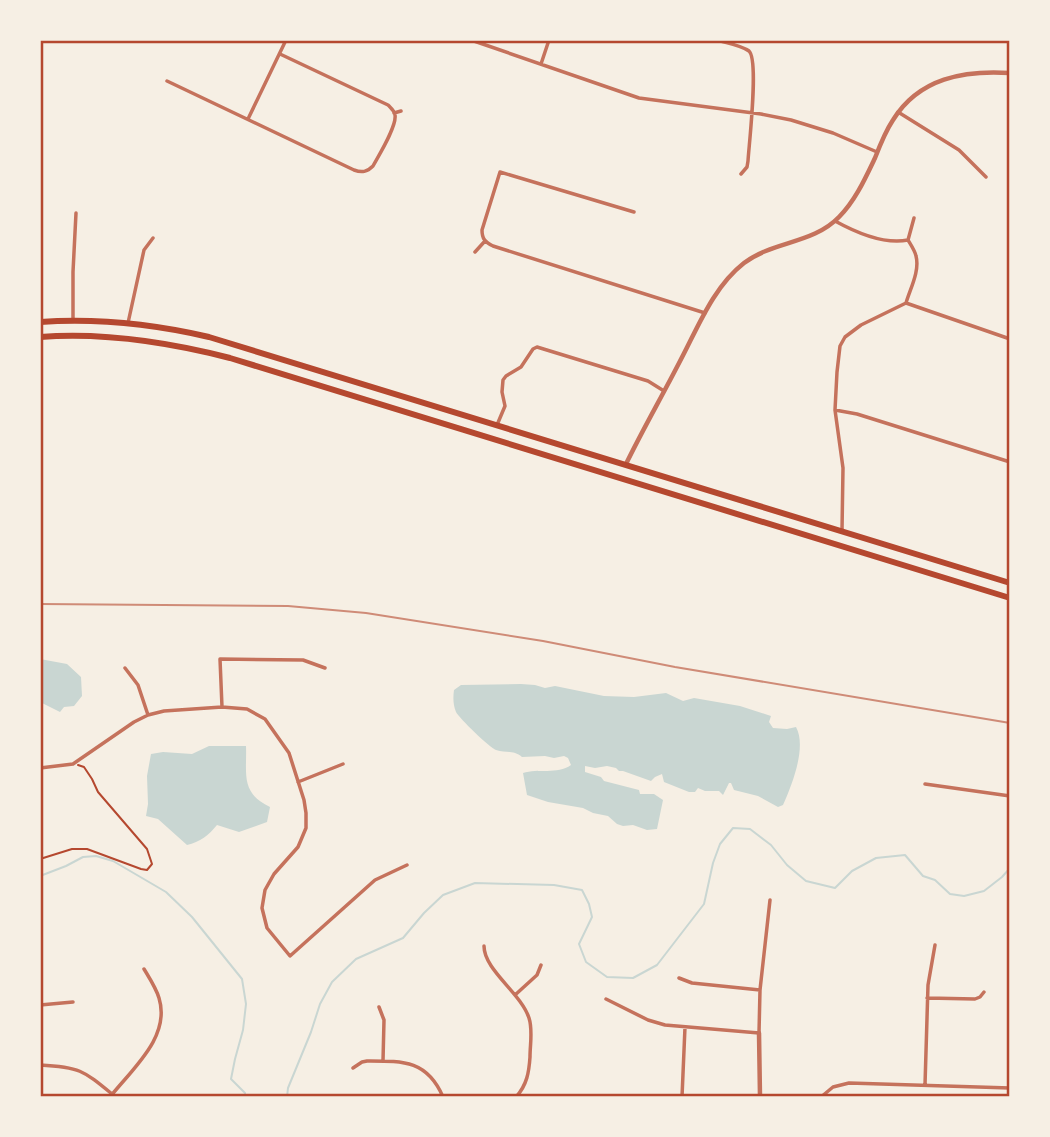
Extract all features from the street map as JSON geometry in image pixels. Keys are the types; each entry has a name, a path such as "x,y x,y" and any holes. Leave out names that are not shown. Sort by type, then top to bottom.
{"main road":[{"path":"52,336 55,321"},
{"path":"40,322 128,323 163,327 211,338 1010,583"},
{"path":"126,338 128,323"},
{"path":"40,337 86,335 126,338 206,352 1010,598"},
{"path":"206,352 211,338"},
{"path":"275,373 278,357"},
{"path":"382,405 387,391"},
{"path":"471,432 474,418"},
{"path":"617,477 626,464"},
{"path":"692,500 697,486"},
{"path":"762,522 766,508"},
{"path":"841,546 842,531"},
{"path":"892,562 898,548"},
{"path":"975,587 979,573"}],"street":[{"path":"248,119 286,40"},
{"path":"471,40 639,98 752,113 818,128 877,152"},
{"path":"541,64 549,40"},
{"path":"717,40 748,51 753,63 748,161 741,174"},
{"path":"167,80 354,170 366,172 379,155 394,123 394,113 388,105 280,54"},
{"path":"626,464 705,313 726,280 749,259 814,234 835,221 854,198 898,112 923,88 948,77 969,73 1010,73"},
{"path":"394,113 401,111"},
{"path":"898,112 959,150 986,177"},
{"path":"366,172 368,178"},
{"path":"634,212 500,172 482,236 493,246 705,313"},
{"path":"73,321 76,213"},
{"path":"906,303 916,262 908,240 914,218"},
{"path":"835,221 875,237 895,241 908,240"},
{"path":"128,323 144,250 153,238"},
{"path":"475,252 485,241"},
{"path":"842,531 844,483 835,410 842,341 869,320 906,303 1010,339"},
{"path":"497,425 505,406 503,380 521,368 537,346 648,381 664,391"},
{"path":"835,410 857,414 1010,462"},
{"path":"222,707 220,659 303,660 325,668"},
{"path":"125,668 138,685 148,715"},
{"path":"40,768 74,764 134,722 164,711 222,707 247,709 265,719 289,753 306,813 306,828 298,847 274,874 265,891 262,908 267,928 290,956 375,880 407,865"},
{"path":"298,782 343,764"},
{"path":"925,784 1010,796"},
{"path":"760,1097 760,989 770,900"},
{"path":"925,1085 927,999 935,945"},
{"path":"484,946 485,957 515,995 527,1013 531,1026 528,1077 516,1097"},
{"path":"515,995 537,975 541,965"},
{"path":"40,1065 71,1067 82,1071 111,1096 157,1036 161,1025 162,1008 158,993 144,969"},
{"path":"679,978 692,983 760,989"},
{"path":"927,999 975,999 984,992"},
{"path":"606,999 659,1024 759,1032"},
{"path":"40,1005 73,1002"},
{"path":"379,1007 384,1021 383,1061"},
{"path":"682,1097 685,1027"},
{"path":"353,1068 362,1062 383,1061 418,1066 428,1072 443,1097"},
{"path":"821,1097 833,1087 843,1084 1010,1088"}],"path":[{"path":"40,859 72,849 87,849 141,869 147,870 152,864 147,849 98,792 84,767 74,764"}],"shaded area":[{"path":"40,659 67,664 81,677 82,696 74,706 64,707 60,712 40,702"},
{"path":"521,684 545,688 555,686 604,696 634,697 666,693 683,701 694,698 740,706 771,716 769,722 773,728 796,727 799,735 799,755 783,805 778,807 758,796 734,790 731,783 723,795 719,791 698,788 695,792 689,792 664,782 662,774 651,781 607,766 585,766 585,772 601,777 604,781 639,790 640,794 654,794 663,800 657,829 623,826 608,816 527,795 523,773 566,768 571,765 568,758 522,757 513,752 496,750 458,715 453,701 454,690 461,685"},
{"path":"209,746 246,746 247,782 254,796 270,807 267,822 239,832 217,825 204,838 187,845 158,819 146,816 147,776 151,754 192,754"}],"waterway":[{"path":"287,1097 320,1004 332,982 356,959 403,938 443,895 475,883 554,885 582,890 592,917 579,944 586,962 607,977 633,978 657,965 704,904 720,844 733,828 750,829 771,845 787,865 806,881 835,888 852,871 876,858 905,855 923,876 935,880 950,894 964,896 984,891 1010,868"},
{"path":"40,876 83,857 96,856 113,861 166,892 192,917 242,979 246,1004 243,1030 231,1079 245,1093 245,1097"}],"railway":[{"path":"40,604 288,606 366,613 543,641 675,667 1010,723"}]}
